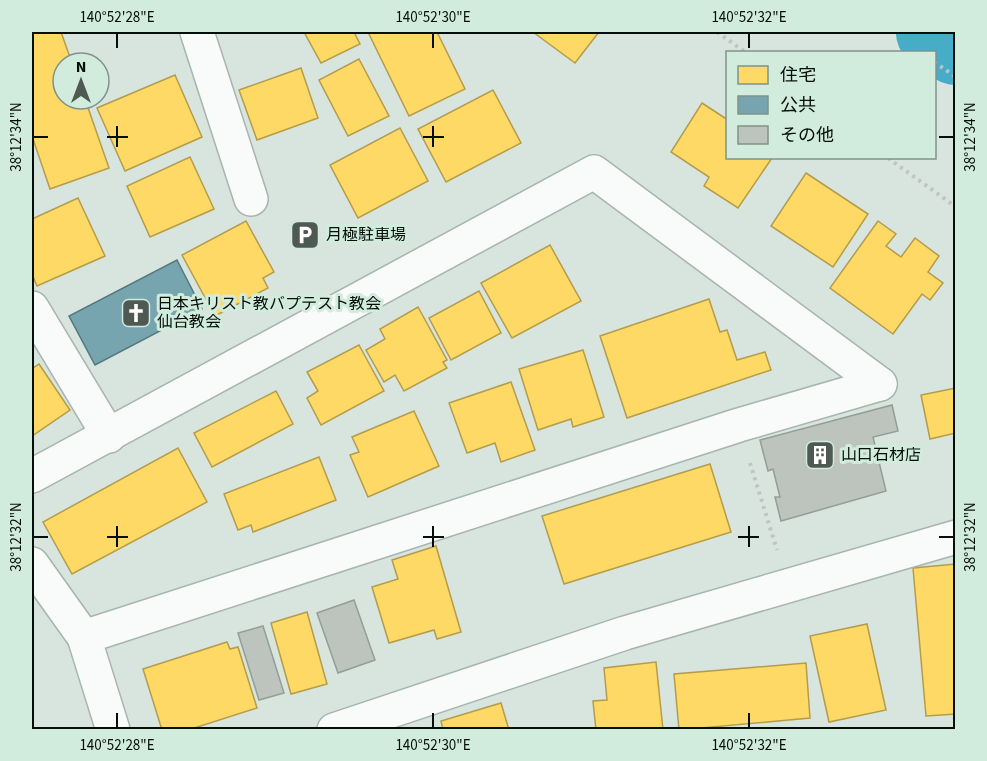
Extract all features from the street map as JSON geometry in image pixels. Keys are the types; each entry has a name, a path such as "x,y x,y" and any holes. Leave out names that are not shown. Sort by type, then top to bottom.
{"street":[{"path":"197,32 251,199"},
{"path":"32,476 594,172 880,384 739,424 84,637"},
{"path":"32,308 109,436"},
{"path":"334,729 625,633 956,537"},
{"path":"32,564 84,637 113,729"}],"path":[{"path":"717,32 744,51"},
{"path":"936,63 956,76"},
{"path":"889,159 956,207"},
{"path":"739,424 788,586"}],"building: 住宅":[{"path":"32,32 61,32 68,51 51,51 51,111 89,111 109,168 50,189 32,136"},
{"path":"304,32 354,32 360,44 321,63"},
{"path":"368,32 437,32 465,89 409,116"},
{"path":"533,32 599,32 575,63"},
{"path":"359,59 389,116 348,136 319,80"},
{"path":"301,68 318,118 257,140 239,90"},
{"path":"175,75 202,137 125,171 98,111 111,111 111,102"},
{"path":"493,90 521,143 446,182 418,129"},
{"path":"702,103 726,119 726,159 771,159 738,208 704,186 709,177 671,152"},
{"path":"400,128 428,181 358,218 330,165"},
{"path":"190,157 214,209 150,237 127,186"},
{"path":"806,173 868,214 833,267 771,226"},
{"path":"78,198 105,256 37,286 32,274 32,219"},
{"path":"246,221 274,272 263,278 268,288 215,316 182,255"},
{"path":"878,221 896,234 886,246 901,257 915,238 939,256 928,272 943,283 930,300 922,294 893,334 830,288"},
{"path":"550,245 581,301 512,338 481,283"},
{"path":"479,291 501,333 451,360 429,318"},
{"path":"709,299 720,332 727,330 737,360 765,352 771,370 627,418 600,336"},
{"path":"418,307 447,360 443,362 447,368 404,391 395,375 384,382 366,350 385,339 380,329"},
{"path":"359,345 384,391 321,425 307,398 318,391 307,372"},
{"path":"583,350 604,417 573,427 571,419 538,430 519,369"},
{"path":"39,364 70,410 32,436 32,369"},
{"path":"511,382 535,450 501,462 495,443 467,453 449,403"},
{"path":"956,388 956,433 930,439 921,395"},
{"path":"276,391 293,424 212,467 194,433"},
{"path":"414,411 439,466 368,497 350,455 359,452 352,437"},
{"path":"178,448 207,502 72,574 43,522"},
{"path":"319,457 336,500 253,532 251,525 238,530 224,494"},
{"path":"710,464 731,532 564,584 542,516"},
{"path":"436,546 461,632 437,639 434,630 389,643 372,587 398,579 392,560"},
{"path":"956,564 956,714 926,716 913,568"},
{"path":"307,612 327,684 291,694 271,623"},
{"path":"867,624 886,710 829,722 810,636"},
{"path":"227,642 230,649 238,647 257,708 188,730 162,730 143,669"},
{"path":"656,662 663,730 596,730 593,701 607,700 604,668"},
{"path":"806,663 810,718 679,730 674,674"},
{"path":"501,703 509,730 443,730 441,721"}],"building: 公共":[{"name":"日本キリスト教バプテスト教会 仙台教会","path":"177,260 202,309 95,365 69,316"}],"building: その他":[{"name":"山口石材店","path":"892,405 898,431 873,437 886,491 781,521 775,497 780,497 773,469 768,471 760,440"},
{"path":"354,600 375,660 338,673 317,613"},
{"path":"263,626 284,693 259,700 238,633"}],"waterway":[{"path":"935,32 956,46"}],"place":[{"name":"月極駐車場","path":"305,235"},
{"name":"日本キリスト教バプテスト教会 仙台教会","path":"136,313"},
{"name":"山口石材店","path":"820,455"}]}
